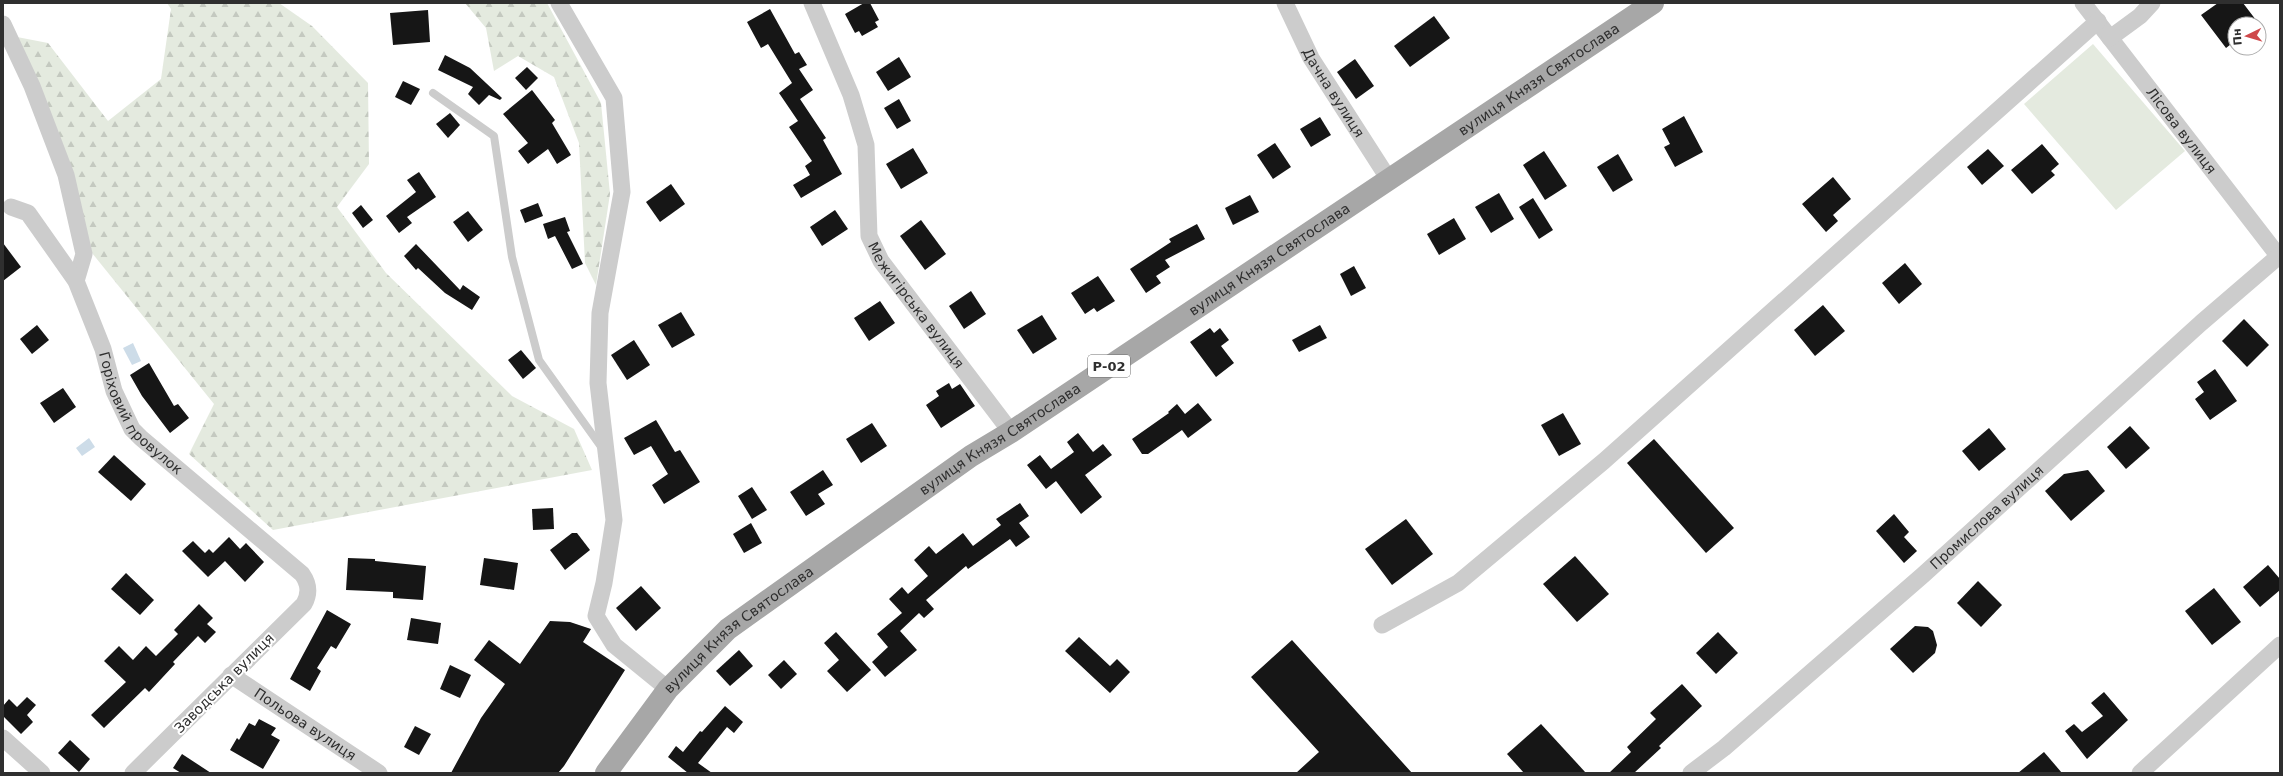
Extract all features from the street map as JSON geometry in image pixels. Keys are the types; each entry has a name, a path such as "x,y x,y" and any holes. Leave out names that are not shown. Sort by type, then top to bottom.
{"main road":[{"name":"вулиця Князя Святослава","path":"606,773 668,688 728,628 971,456 1011,432 1388,178 1653,3"}],"street":[{"path":"559,3 614,98 622,192 600,313 598,383 614,520 604,583 596,616 614,645 668,688"},
{"name":"Межигірська вулиця","path":"812,3 840,68 866,145 869,236 881,261 1011,432"},
{"name":"Дачна вулиця","path":"1285,3 1311,58 1388,178"},
{"name":"Лісова вулиця","path":"2083,3 2280,257"},
{"path":"2110,38 2140,16 2152,3"},
{"path":"1382,625 1458,583 1604,461 2098,21"},
{"path":"3,24 32,86 66,175 84,254 76,281"},
{"name":"Горіховий провулок","path":"11,207 28,213 76,281 103,350 114,391 132,429 302,574 307,582 308,590"},
{"name":"Промислова вулиця","path":"1691,773 1724,748 1923,574 2201,323 2280,257"},
{"name":"Заводська вулиця","path":"133,773 304,604 308,590"},
{"path":"2140,773 2280,645"},
{"name":"Польова вулиця","path":"231,675 379,773"},
{"path":"3,738 42,773"}],"lane":[{"path":"433,94 494,136 512,257 539,360 606,454"}],"green space":[{"path":"167,3 279,3 312,26 368,83 369,164 337,207 386,273 512,396 574,429 592,470 273,530 189,454 214,404 92,253 73,173 17,37 48,43 108,121 161,79 171,9"},
{"path":"465,3 547,3 601,103 610,194 596,285 585,263 579,143 554,77 518,56 494,71 486,28"},
{"path":"2093,44 2185,151 2116,210 2024,104"}],"water":[{"path":"133,343 141,361 132,365 123,348"},
{"path":"89,438 95,447 82,456 76,448"}],"building":[{"path":"864,3 870,3 879,20 875,22 878,27 862,36 859,31 855,33 845,14"},
{"path":"2218,3 2243,3 2253,16 2227,16 2226,48 2201,15"},
{"path":"770,9 795,54 799,52 807,65 799,69 813,90 800,99 826,138 823,140 842,174 801,198 793,185 810,175 805,166 812,161 789,127 798,121 779,93 792,83 768,44 761,48 747,22"},
{"path":"428,10 430,42 393,45 390,13"},
{"path":"1434,16 1450,38 1410,67 1394,46"},
{"path":"445,55 470,68 502,98 500,100 489,95 479,105 468,94 473,87 438,70"},
{"path":"899,57 911,77 888,91 876,72"},
{"path":"1355,59 1374,86 1356,99 1337,72"},
{"path":"527,67 538,78 526,90 515,78"},
{"path":"403,81 420,89 411,105 395,97"},
{"path":"532,90 555,120 552,123 571,155 557,164 548,149 528,164 518,151 528,143 503,114"},
{"path":"899,99 911,121 897,129 884,108"},
{"path":"450,113 460,125 448,138 436,124"},
{"path":"1684,116 1703,152 1675,167 1664,147 1670,144 1662,129"},
{"path":"1320,117 1331,135 1311,147 1300,129"},
{"path":"1275,143 1291,167 1273,179 1257,155"},
{"path":"2042,144 2059,164 2051,171 2055,175 2032,194 2011,170"},
{"path":"913,148 928,173 901,189 886,164"},
{"path":"1988,149 2004,166 1982,185 1967,167"},
{"path":"1544,151 1567,186 1545,200 1523,165"},
{"path":"1618,154 1633,180 1613,192 1597,167"},
{"path":"419,172 436,197 407,217 412,223 399,233 386,216 416,192 407,180"},
{"path":"1833,177 1851,199 1833,215 1838,221 1826,232 1802,204"},
{"path":"671,184 685,204 660,222 646,202"},
{"path":"1499,193 1514,219 1491,233 1475,207"},
{"path":"1250,195 1259,212 1233,225 1225,208"},
{"path":"1533,198 1553,230 1539,239 1519,207"},
{"path":"538,203 543,216 525,223 520,210"},
{"path":"361,205 373,220 363,228 352,213"},
{"path":"835,210 848,229 822,246 810,227"},
{"path":"468,211 483,230 468,242 453,222"},
{"path":"565,217 570,231 567,232 583,264 572,269 555,236 548,239 543,224"},
{"path":"1454,218 1466,239 1439,255 1427,234"},
{"path":"921,220 946,254 925,270 900,236"},
{"path":"1197,224 1205,239 1165,260 1170,267 1156,276 1161,283 1146,293 1130,269 1171,242 1169,239"},
{"path":"3,243 21,267 3,281"},
{"path":"416,244 460,290 463,285 480,297 472,310 445,293 418,268 416,270 404,256"},
{"path":"1905,263 1922,284 1899,304 1882,283"},
{"path":"1354,266 1366,288 1351,296 1340,274"},
{"path":"1098,276 1115,301 1097,312 1094,308 1085,314 1071,293"},
{"path":"971,291 986,314 964,329 949,306"},
{"path":"880,301 895,323 869,341 854,318"},
{"path":"1823,305 1845,331 1815,356 1794,330"},
{"path":"681,312 695,335 672,348 658,325"},
{"path":"1042,315 1057,339 1033,354 1017,330"},
{"path":"2244,319 2269,345 2247,367 2222,341"},
{"path":"37,325 49,340 32,354 20,339"},
{"path":"1320,325 1327,338 1299,352 1292,340"},
{"path":"1210,328 1214,333 1220,328 1229,340 1221,346 1234,363 1216,377 1190,342"},
{"path":"634,340 650,365 627,380 611,355"},
{"path":"521,350 536,368 523,379 508,360"},
{"path":"149,363 174,406 178,404 189,418 170,433 142,396 130,375"},
{"path":"2215,369 2237,401 2210,420 2195,399 2204,392 2197,382"},
{"path":"949,383 952,389 960,384 975,406 941,428 926,405 939,396 936,391"},
{"path":"63,388 76,407 54,423 40,403"},
{"path":"1198,403 1212,420 1188,438 1182,430 1148,454 1142,454 1132,439 1169,413 1168,412 1177,404 1185,414"},
{"path":"1563,413 1581,444 1559,456 1541,425"},
{"path":"656,420 675,452 680,450 700,482 664,504 652,485 668,474 651,446 634,455 624,438"},
{"path":"872,423 887,446 861,463 846,439"},
{"path":"2130,426 2150,448 2126,469 2107,447"},
{"path":"1989,428 2006,449 1979,471 1962,451"},
{"path":"1078,433 1093,452 1103,444 1112,455 1085,475 1102,497 1081,514 1056,481 1046,489 1027,465 1040,455 1051,469 1074,452 1067,442"},
{"path":"1654,439 1734,528 1706,553 1627,463"},
{"path":"114,455 146,484 131,501 98,472"},
{"path":"823,470 833,485 818,494 825,504 806,516 790,492"},
{"path":"2088,470 2105,491 2071,521 2045,491 2064,474"},
{"path":"752,487 767,510 752,519 738,496"},
{"path":"1020,503 1029,516 1019,523 1030,537 1016,547 1010,539 968,569 966,566 926,600 934,609 924,618 919,613 900,631 917,650 885,677 872,662 888,647 877,634 902,613 889,599 902,587 908,594 928,576 914,560 929,546 936,554 963,533 973,546 1001,525 996,519"},
{"path":"553,508 554,529 533,530 532,509"},
{"path":"1894,514 1909,532 1904,537 1917,551 1904,563 1876,531"},
{"path":"1406,519 1433,554 1392,585 1365,549"},
{"path":"751,523 762,543 744,553 733,534"},
{"path":"572,533 577,533 590,550 565,570 550,550"},
{"path":"229,537 240,549 246,543 264,562 245,582 225,561 208,577 182,551 193,541 205,553 209,549 213,553"},
{"path":"1575,556 1609,594 1577,622 1543,584"},
{"path":"348,558 375,559 375,561 426,566 423,600 393,598 393,592 346,590"},
{"path":"484,558 518,563 514,590 480,585"},
{"path":"2268,565 2280,579 2280,590 2260,607 2243,587"},
{"path":"126,573 154,600 140,615 111,589"},
{"path":"1978,581 2002,605 1981,627 1957,603"},
{"path":"641,586 661,608 636,631 616,608"},
{"path":"2214,588 2241,622 2212,645 2185,611"},
{"path":"199,604 213,618 207,624 216,632 205,643 198,636 173,662 175,664 149,692 145,688 104,728 91,715 126,682 104,661 119,646 133,660 146,646 156,656 178,634 174,630"},
{"path":"327,610 351,624 336,649 331,646 317,668 321,671 310,691 290,679"},
{"path":"411,618 441,623 438,644 407,640"},
{"path":"550,621 570,622 591,629 583,642 625,670 564,766 558,773 451,773 481,718 505,684 474,660 489,640 520,664"},
{"path":"1915,626 1928,627 1933,631 1937,645 1935,653 1913,673 1890,649"},
{"path":"836,632 871,670 847,692 827,671 839,660 824,643"},
{"path":"1718,632 1738,653 1716,674 1696,653"},
{"path":"1079,637 1110,666 1117,659 1130,672 1110,693 1065,651"},
{"path":"1292,640 1412,773 1296,773 1319,752 1251,677"},
{"path":"739,650 753,666 730,686 716,671"},
{"path":"784,660 797,674 781,689 768,675"},
{"path":"450,665 471,675 460,698 440,689"},
{"path":"1682,684 1702,706 1659,746 1661,748 1634,773 1609,773 1631,752 1627,747 1656,719 1650,713"},
{"path":"2104,692 2128,720 2087,759 2065,731 2074,724 2082,732 2103,716 2091,703"},
{"path":"27,697 36,705 27,715 33,722 21,734 3,716 3,706 9,699 17,707"},
{"path":"725,706 743,722 734,733 727,727 698,763 712,773 688,773 668,757 676,746 683,752 700,731 702,732"},
{"path":"259,719 276,728 271,735 280,740 263,769 230,750 237,738 239,740 249,723 255,726"},
{"path":"1541,724 1586,773 1524,773 1507,754"},
{"path":"415,726 431,734 419,755 404,747"},
{"path":"70,740 90,759 79,772 58,753"},
{"path":"2044,752 2062,773 2018,773"},
{"path":"182,754 211,773 181,773 173,768"}]}
